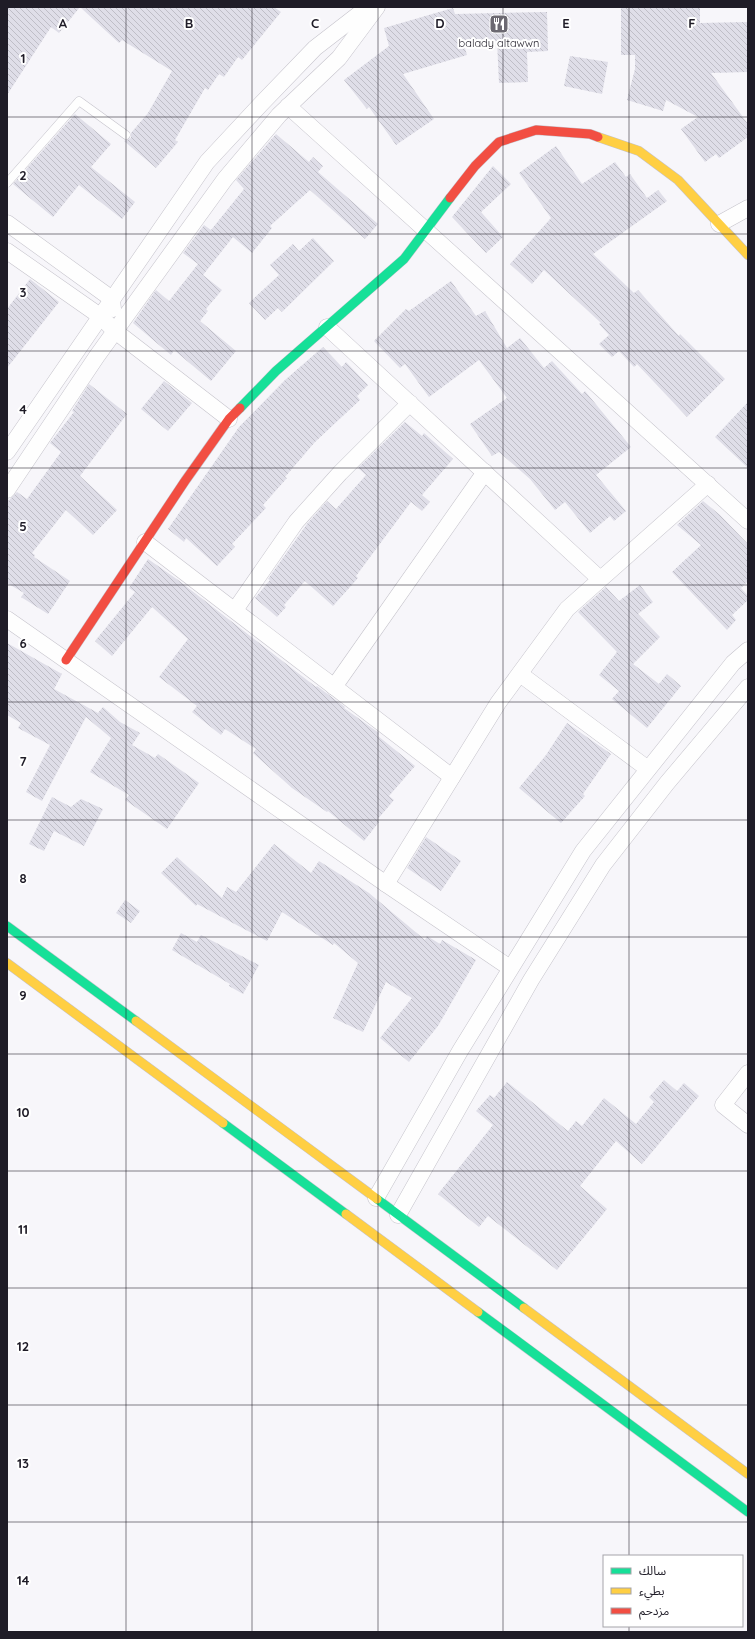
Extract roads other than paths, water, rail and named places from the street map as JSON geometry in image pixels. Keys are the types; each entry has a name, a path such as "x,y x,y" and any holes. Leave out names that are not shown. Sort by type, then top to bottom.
{"main road":[{"path":"66,660 229,419 276,372 404,259 475,166 499,142 536,130 590,134 639,151 678,180 748,255"},
{"path":"7,926 748,1474"},
{"path":"7,963 748,1512"}],"street":[{"path":"10,442 207,162 315,48 368,7"},
{"path":"7,490 115,331 225,179 288,106 339,58 377,7"},
{"path":"288,106 748,521"},
{"path":"719,224 748,208"},
{"path":"7,223 112,299 115,331"},
{"path":"7,251 100,316 115,331 229,419"},
{"path":"327,326 600,579"},
{"path":"235,610 296,522 340,473 410,403"},
{"path":"334,687 485,472"},
{"path":"386,884 498,703 567,609 708,484"},
{"path":"145,542 452,777"},
{"path":"7,619 386,884 510,968"},
{"path":"376,1198 460,1051 583,851 733,663 748,650"},
{"path":"520,674 648,770"},
{"path":"398,1215 530,980 603,865 667,783 748,687"},
{"path":"748,1073 723,1105 748,1124"}],"lane":[{"path":"7,183 79,101 126,135"}],"place":[{"name":"balady altawwn","path":"499,24"}]}
